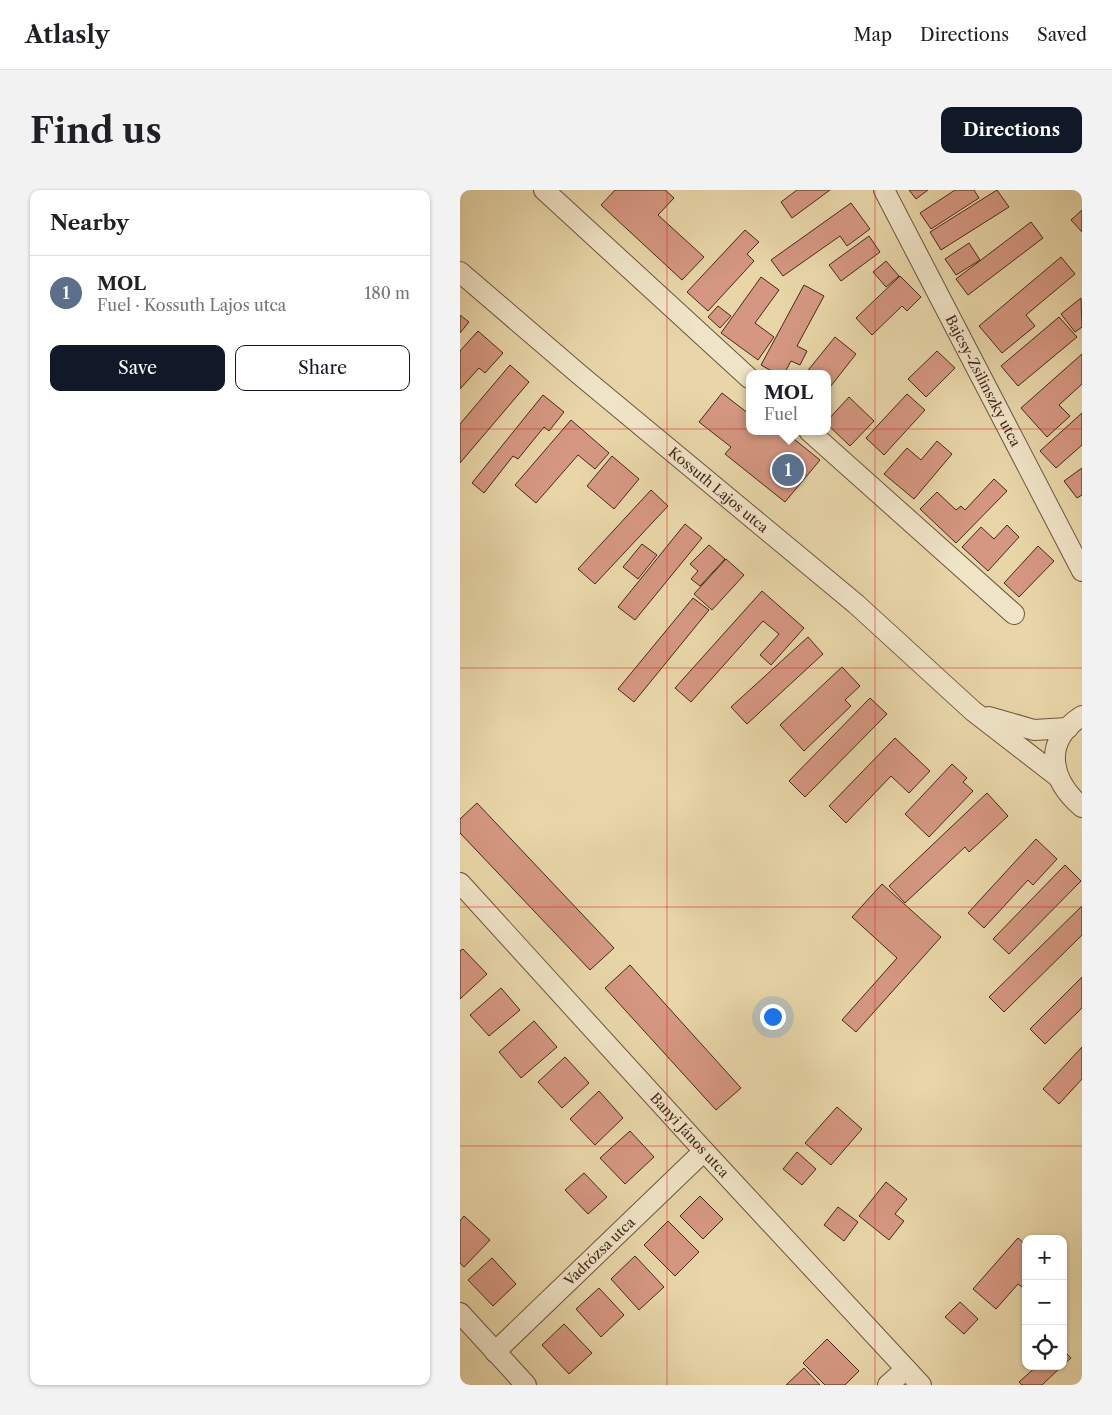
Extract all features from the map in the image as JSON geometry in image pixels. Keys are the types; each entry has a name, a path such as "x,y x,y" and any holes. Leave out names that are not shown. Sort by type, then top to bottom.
{"street":[{"path":"544,190 746,375"},
{"name":"Bajcsy-Zsilinszky utca","path":"884,190 1082,571"},
{"name":"Kossuth Lajos utca","path":"460,272 856,604 973,711 1057,776"},
{"path":"813,435 1014,614"},
{"name":"Kossuth Lajos utca","path":"973,711 1001,722 1034,730 1078,719"},
{"name":"Kossuth Lajos utca","path":"1078,719 1060,739 1055,750 1054,764 1057,776 1066,790 1082,807"},
{"name":"Banyi János utca","path":"460,883 704,1151 921,1385"},
{"name":"Vadrózsa utca","path":"495,1352 704,1151"},
{"path":"460,1313 526,1385"},
{"path":"888,1385 906,1368"}],"building":[{"path":"615,190 665,190 674,198 658,215 704,257 682,280 601,205"},
{"path":"797,190 830,190 792,218 781,202"},
{"path":"909,190 928,190 916,199"},
{"path":"955,190 974,190 979,198 931,229 920,213"},
{"path":"997,190 1009,207 941,250 930,232"},
{"path":"851,203 870,229 847,246 840,236 783,276 771,260"},
{"path":"1082,210 1082,232 1071,220"},
{"path":"1031,222 1043,238 968,295 956,279"},
{"path":"745,230 759,242 747,254 754,261 708,311 687,292"},
{"path":"869,236 880,252 841,281 829,265"},
{"path":"969,243 980,260 956,275 945,259"},
{"path":"1061,257 1075,274 1026,315 1035,326 1002,353 979,326"},
{"path":"886,261 899,276 886,287 873,272"},
{"path":"900,276 921,297 907,311 902,306 872,335 856,318"},
{"path":"761,277 779,290 755,323 774,337 758,360 721,333"},
{"path":"804,285 824,296 797,346 807,351 800,365 791,361 786,370 770,370 761,365"},
{"path":"1081,298 1082,327 1075,332 1061,314"},
{"path":"718,306 731,316 720,328 708,317"},
{"path":"460,315 469,322 460,333"},
{"path":"1059,317 1077,337 1018,386 1001,366"},
{"path":"478,331 503,353 485,373 479,368 460,389 460,351"},
{"path":"835,337 856,354 831,386 831,370 808,370"},
{"path":"937,351 955,368 926,397 908,379"},
{"path":"1082,354 1082,384 1059,405 1070,416 1047,437 1021,408"},
{"path":"510,365 529,382 460,463 460,424"},
{"path":"722,393 746,412 746,435 789,435 820,460 785,502 725,454 731,447 699,422"},
{"path":"907,394 925,410 884,455 866,438"},
{"path":"543,395 564,412 549,431 544,427 518,459 513,456 484,493 472,483"},
{"path":"849,397 874,421 850,446 831,428 831,417"},
{"path":"1082,413 1082,445 1056,468 1040,451"},
{"path":"571,420 609,453 595,469 578,455 536,503 515,485"},
{"path":"937,441 952,454 914,499 884,474 907,448 921,460"},
{"path":"612,456 639,479 614,509 587,486"},
{"path":"1082,468 1082,495 1077,498 1064,481"},
{"path":"994,479 1007,491 956,543 920,509 937,492 956,510 961,506 965,510"},
{"path":"651,490 668,506 595,584 578,569"},
{"path":"685,524 702,538 635,620 618,607"},
{"path":"1007,525 1019,537 988,571 962,547 981,527 994,539"},
{"path":"642,544 657,555 638,579 623,567"},
{"path":"709,545 725,559 700,586 691,579 698,571 690,564"},
{"path":"1038,546 1054,561 1019,597 1004,583"},
{"path":"726,559 744,575 712,610 694,594"},
{"path":"762,591 804,628 771,665 760,655 779,634 763,621 691,702 675,688"},
{"path":"693,598 709,610 634,702 618,689"},
{"path":"808,637 823,654 747,724 731,707"},
{"path":"842,667 860,686 845,700 851,706 804,751 780,725"},
{"path":"870,698 887,714 805,797 789,781"},
{"path":"895,738 930,771 909,793 891,776 846,823 829,806"},
{"path":"952,764 967,778 963,782 973,791 929,837 905,814"},
{"path":"987,793 1008,816 969,852 965,847 905,903 889,886"},
{"path":"477,803 614,948 590,970 460,833 460,819"},
{"path":"1036,839 1057,859 1033,885 1028,880 984,928 968,913"},
{"path":"1065,865 1081,881 1009,954 993,939"},
{"path":"882,884 941,937 856,1032 842,1020 897,958 852,917"},
{"path":"1082,906 1082,935 1004,1012 989,997"},
{"path":"463,949 487,974 460,999 460,951"},
{"path":"630,965 741,1088 716,1110 605,988"},
{"path":"1082,977 1082,1008 1045,1044 1030,1029"},
{"path":"501,988 520,1010 489,1036 470,1015"},
{"path":"534,1021 557,1047 521,1078 499,1052"},
{"path":"1082,1047 1082,1079 1059,1104 1043,1089"},
{"path":"565,1057 589,1083 562,1108 538,1082"},
{"path":"599,1091 623,1118 595,1145 570,1119"},
{"path":"837,1107 862,1129 831,1165 805,1143"},
{"path":"630,1131 654,1157 625,1184 600,1158"},
{"path":"797,1152 816,1169 802,1185 783,1169"},
{"path":"584,1173 607,1197 588,1214 565,1190"},
{"path":"886,1182 907,1199 895,1214 904,1221 889,1240 859,1216"},
{"path":"700,1196 723,1219 703,1239 680,1216"},
{"path":"838,1207 858,1222 844,1241 824,1225"},
{"path":"464,1216 490,1240 464,1267 460,1263 460,1221"},
{"path":"668,1221 699,1252 675,1276 644,1245"},
{"path":"1018,1238 1022,1242 1022,1287 1018,1284 996,1309 973,1289"},
{"path":"635,1256 664,1287 639,1310 611,1279"},
{"path":"492,1258 516,1284 493,1306 468,1280"},
{"path":"599,1288 624,1315 601,1337 576,1309"},
{"path":"960,1302 978,1319 964,1334 945,1317"},
{"path":"564,1324 592,1353 569,1374 542,1345"},
{"path":"827,1339 859,1371 845,1385 825,1385 803,1363"},
{"path":"804,1368 820,1385 786,1385"},
{"path":"1032,1370 1058,1370 1042,1385 1022,1385 1019,1382"}],"place":[{"name":"MOL","path":"788,470"}]}
